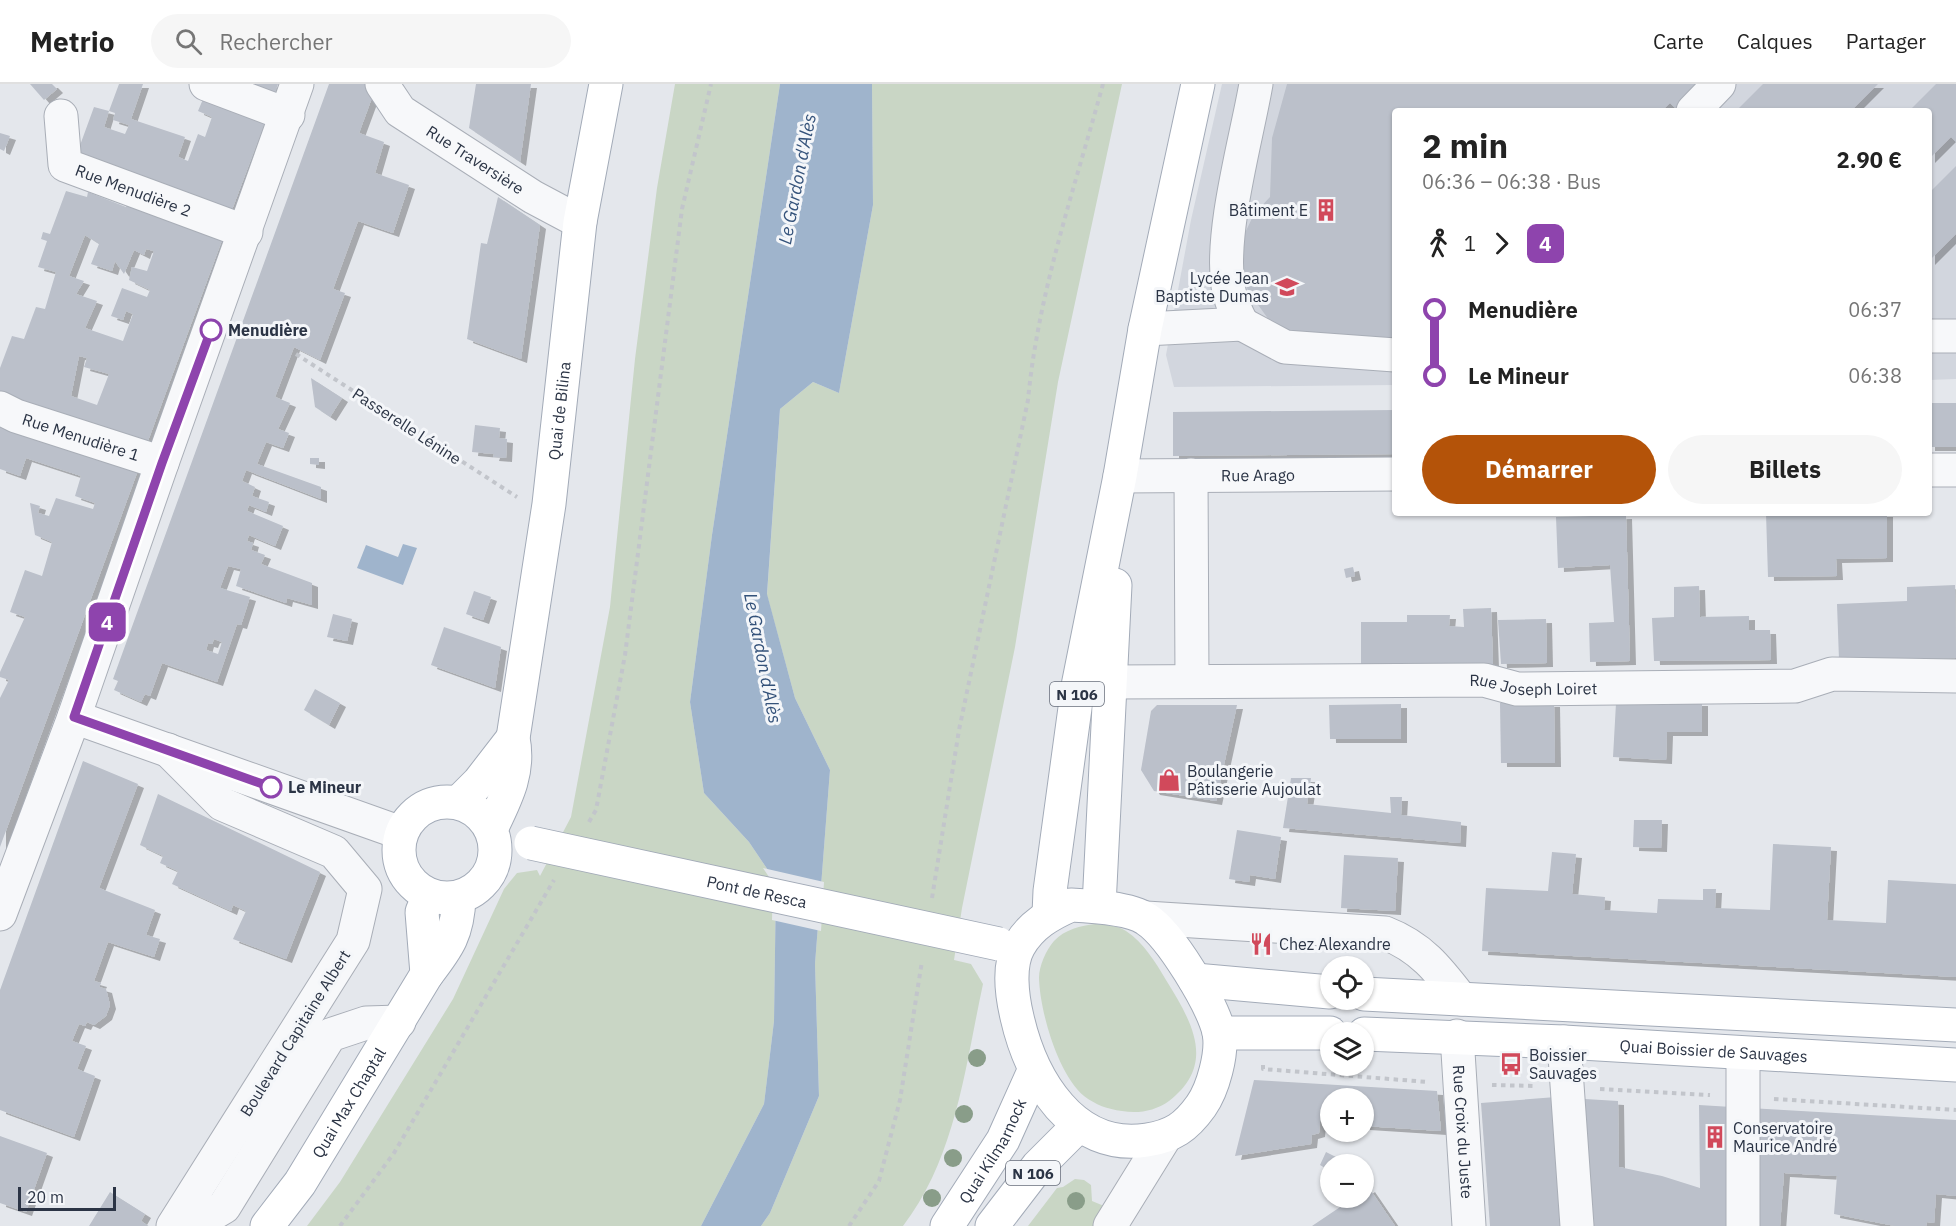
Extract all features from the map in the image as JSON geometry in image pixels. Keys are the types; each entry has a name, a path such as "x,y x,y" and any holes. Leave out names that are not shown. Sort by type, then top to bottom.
{"main road":[{"name":"Quai de Bilina","path":"493,835 507,796 517,757 513,738 549,504 580,222 606,84"},
{"name":"N 106","path":"1049,914 1050,891 1078,686 1120,476 1145,329 1198,84"},
{"name":"N 106","path":"1099,906 1120,476"},
{"name":"Quai de Bilina","path":"459,802 479,782 513,738"},
{"path":"441,802 459,802 484,818 493,835 492,870 472,891 444,896 407,876 400,862 398,848 401,833 410,818 424,807 441,802"},
{"name":"Pont de Resca","path":"493,835 1008,946"},
{"name":"Quai Max Chaptal","path":"267,1226 300,1183 427,974 449,945 458,921 444,896"},
{"path":"1071,906 1099,906 1146,918 1169,942 1195,980 1219,1033 1217,1069 1207,1098 1186,1126 1165,1137 1127,1143 1100,1137 1079,1125 1049,1095 1034,1071 1022,1038 1013,1001 1008,946 1049,914 1071,906"},
{"path":"1195,980 1320,991"},
{"path":"1374,995 1956,1025"},
{"path":"1219,1033 1320,1033"},
{"name":"Quai Boissier de Sauvages","path":"1374,1034 1457,1036 1956,1065"},
{"name":"Quai Kilmarnock","path":"947,1226 1003,1140 1034,1071"},
{"name":"N 106","path":"992,1226 1038,1166 1079,1125"}],"street":[{"path":"207,84 288,115"},
{"path":"0,914 74,717 162,463 288,115 297,84"},
{"name":"Rue Traversière","path":"382,84 400,111 533,197 580,222"},
{"path":"1242,324 1232,304 1228,285 1226,249 1256,84"},
{"path":"1696,108 1719,84"},
{"name":"Rue Menudière 2","path":"61,116 65,165 246,232"},
{"path":"1145,329 1242,324 1285,346 1392,355"},
{"path":"1932,336 1956,336"},
{"name":"Rue Menudière 1","path":"0,408 16,416 162,463"},
{"path":"1932,470 1956,470"},
{"name":"Rue Arago","path":"1120,476 1392,474"},
{"path":"1191,475 1191,681"},
{"name":"Rue Joseph Loiret","path":"1110,682 1484,680 1517,689 1795,686 1832,674 1956,676"},
{"path":"74,717 401,833"},
{"name":"Boulevard Capitaine Albert","path":"168,750 222,804 334,852 365,889 353,941 173,1226"},
{"path":"1146,918 1384,933 1408,942 1441,973 1461,999"},
{"path":"192,1226 224,1207 330,1035 366,1023 399,1022"},
{"name":"Rue Croix du Juste","path":"1457,1036 1469,1226"},
{"path":"1564,1042 1577,1226"},
{"path":"1743,1054 1743,1226"},
{"path":"1110,1226 1165,1137"}],"path":[{"path":"584,830 596,810 625,655 682,209 711,84"},
{"path":"931,904 959,730 1026,411 1042,316 1103,84"},
{"name":"Passerelle Lénine","path":"296,354 518,498"},
{"path":"340,1226 394,1153 559,871"},
{"path":"849,1226 879,1181 900,1100 924,950"},
{"path":"1263,1069 1460,1084 1567,1087 1956,1110"}],"shaded area":[{"name":"Lycée Jean Baptiste Dumas","path":"1222,84 1956,84 1956,379 1932,380 1932,108 1392,108 1392,385 1174,387 1166,355 1191,220"}],"green space":[{"path":"675,84 780,84 712,535 690,702 704,793 749,842 776,882 774,1021 764,1104 701,1226 307,1226 340,1182 453,999 504,889 517,873 537,870 540,876 571,817 610,607 635,359 657,188"},
{"path":"872,84 1122,84 1058,382 1015,647 962,908 954,960 971,964 983,984 964,1079 947,1141 921,1199 903,1226 761,1226 770,1213 819,1096 815,964 830,770 795,698 767,595 780,409 813,382 839,393 873,205"},
{"path":"1095,924 1119,928 1138,941 1162,974 1191,1027 1196,1058 1184,1087 1169,1101 1146,1111 1134,1112 1107,1108 1084,1096 1066,1073 1047,1024 1039,978 1046,953 1054,941 1068,931"},
{"path":"1075,1179 1084,1180 1091,1185 1092,1201 1104,1206 1095,1226 1028,1226 1057,1188"}],"water":[{"name":"Le Gardon d'Alès","path":"780,84 872,84 873,205 839,393 813,382 780,409 767,594 795,698 830,770 815,964 819,1096 770,1213 761,1226 701,1226 764,1104 774,1021 776,882 749,842 704,793 690,702 712,535"},
{"path":"403,544 417,548 403,585 357,568 366,545 398,557"}],"pier":[{"path":"763,868 824,882 821,931 772,920 773,883"}],"building":[{"path":"30,84 52,84 57,89 44,100"},
{"path":"119,84 143,84 131,119 185,137 178,157 188,161 198,134 205,137 212,117 198,111 206,92 268,114 230,215 75,159 94,107 109,111","holes":["109,111 115,113 113,120 129,125 125,134 104,127"]},
{"path":"231,84 278,84 273,99"},
{"path":"329,84 369,84 373,95 359,133 384,142 375,173 409,185 393,233 358,221 333,289 345,293 320,360 294,347 275,397 290,403 278,429 289,433 283,448 266,442 257,464 321,487 321,499 246,470 242,481 255,487 252,496 269,502 266,512 249,505 247,511 283,526 275,546 249,535 247,541 253,543 251,550 265,555 261,564 312,583 312,605 287,598 286,603 236,586 241,569 228,566 220,588 250,597 241,625 237,624 217,682 162,663 150,696 145,694 141,702 114,690 118,681 113,679","holes":["214,639 222,642 218,654 206,650 208,643 212,644"]},
{"path":"476,84 531,84 520,162 469,128"},
{"name":"Bâtiment E","path":"1287,84 1699,84 1675,108 1670,103 1665,108 1392,108 1392,342 1299,337 1269,320 1248,291 1242,256 1245,233 1254,214 1270,197 1272,138"},
{"path":"1763,84 1878,84 1854,108 1739,108"},
{"path":"1936,84 1956,84 1956,142 1951,137 1932,156 1932,108 1912,108"},
{"path":"0,133 10,136 4,151 0,149"},
{"path":"1956,166 1956,234 1932,258 1932,190"},
{"path":"66,191 87,197 88,192 126,207 130,196 225,232 145,449 0,399 0,368 12,336 24,339 36,307 45,309 56,272 38,267 47,241 41,239 43,232 50,234","holes":["85,235 99,244 91,264 112,271 115,261 124,274 134,250 144,255 146,249 154,251 147,271 132,267 129,280 150,290 147,297 122,288 111,316 123,320 126,311 133,314 123,341 85,328 97,301 76,294 84,281 69,276","79,356 87,358 84,367 109,374 97,405 71,396"]},
{"path":"498,197 540,225 521,359 467,339 481,243 487,244"},
{"path":"311,378 342,398 330,417 315,407"},
{"path":"1932,403 1956,403 1956,447 1932,447"},
{"path":"1392,410 1392,454 1173,456 1173,412"},
{"path":"0,420 141,462 0,847 0,698 9,680 0,677 0,672 25,617 10,612 25,570 42,576 52,542 35,535 30,503 40,506 38,513 49,516 56,498 93,509 95,503 75,496 81,476 26,458 20,476 0,469"},
{"path":"475,425 500,428 499,438 507,439 506,458 493,457 494,454 472,452"},
{"path":"310,458 319,458 319,465 310,464"},
{"path":"1626,516 1630,661 1590,662 1589,623 1614,622 1610,565 1558,568 1556,517"},
{"path":"1766,516 1887,516 1887,558 1836,559 1837,576 1768,577"},
{"path":"1353,567 1355,576 1346,578 1344,569"},
{"path":"1955,585 1956,658 1839,660 1837,604 1907,601 1907,587"},
{"path":"1699,586 1700,617 1749,616 1749,630 1770,630 1771,660 1654,661 1652,618 1674,617 1674,587"},
{"path":"474,591 491,597 483,620 466,614"},
{"path":"1491,608 1493,664 1361,665 1361,622 1407,622 1407,615 1450,615 1449,626 1464,627 1463,609"},
{"path":"333,614 352,619 347,641 327,637"},
{"path":"1546,619 1547,663 1501,664 1498,620"},
{"path":"444,627 501,647 495,688 431,665"},
{"path":"315,689 340,703 329,725 304,710"},
{"path":"1670,702 1702,702 1702,732 1667,732 1666,760 1613,757 1616,703 1669,705"},
{"path":"1500,703 1554,703 1555,763 1501,763"},
{"path":"1401,704 1401,739 1330,739 1329,705"},
{"path":"1157,705 1237,705 1216,801 1154,791 1141,770 1151,711"},
{"path":"83,761 138,784 99,888 155,910 146,935 160,939 154,957 108,942 94,981 101,983 99,987 106,989 110,1005 106,1016 94,1025 87,1022 85,1026 79,1024 72,1041 86,1046 77,1069 95,1076 74,1137 0,1110 0,990"},
{"path":"1291,778 1311,778 1307,804 1391,813 1390,797 1402,797 1401,815 1461,822 1460,843 1283,828"},
{"path":"158,794 320,872 286,959 233,939 246,911 233,905 231,911 172,884 178,871 160,863 163,856 140,845"},
{"path":"1634,820 1662,820 1661,848 1633,847"},
{"path":"1237,830 1281,837 1275,879 1250,875 1249,882 1229,879"},
{"path":"1773,844 1831,847 1827,920 1886,923 1888,880 1956,884 1956,977 1482,951 1486,888 1548,891 1552,852 1576,854 1572,894 1605,897 1604,910 1657,913 1658,899 1703,900 1703,889 1716,889 1715,908 1770,910"},
{"path":"1344,855 1398,858 1395,911 1341,908"},
{"path":"1254,1080 1437,1091 1441,1131 1374,1127 1374,1088 1320,1088 1319,1133 1312,1135 1311,1144 1235,1156"},
{"path":"1556,1097 1561,1226 1490,1226 1481,1103"},
{"name":"Conservatoire Maurice André","path":"1585,1099 1618,1101 1619,1167 1662,1176 1700,1188 1699,1105 1732,1107 1732,1226 1593,1226"},
{"path":"1749,1108 1956,1120 1956,1196 1936,1194 1934,1223 1927,1222 1926,1226 1895,1226 1834,1214 1837,1176 1784,1173 1780,1226 1752,1226"},
{"path":"0,1136 47,1153 26,1212 0,1203"},
{"path":"110,1192 145,1214 141,1221 148,1226 89,1226"},
{"path":"1374,1195 1395,1226 1312,1226 1339,1208 1374,1208"}],"bus line":[{"name":"4","path":"211,330 162,463 74,717 271,787"}],"place":[{"name":"Bâtiment E","path":"1326,210"},
{"name":"Lycée Jean Baptiste Dumas","path":"1287,287"},
{"name":"Menudière","path":"211,330"},
{"name":"Boulangerie Pâtisserie Aujoulat","path":"1169,780"},
{"name":"Le Mineur","path":"271,787"},
{"name":"Chez Alexandre","path":"1261,944"},
{"name":"Boissier Sauvages","path":"1511,1064"},
{"name":"Conservatoire Maurice André","path":"1715,1137"}]}
